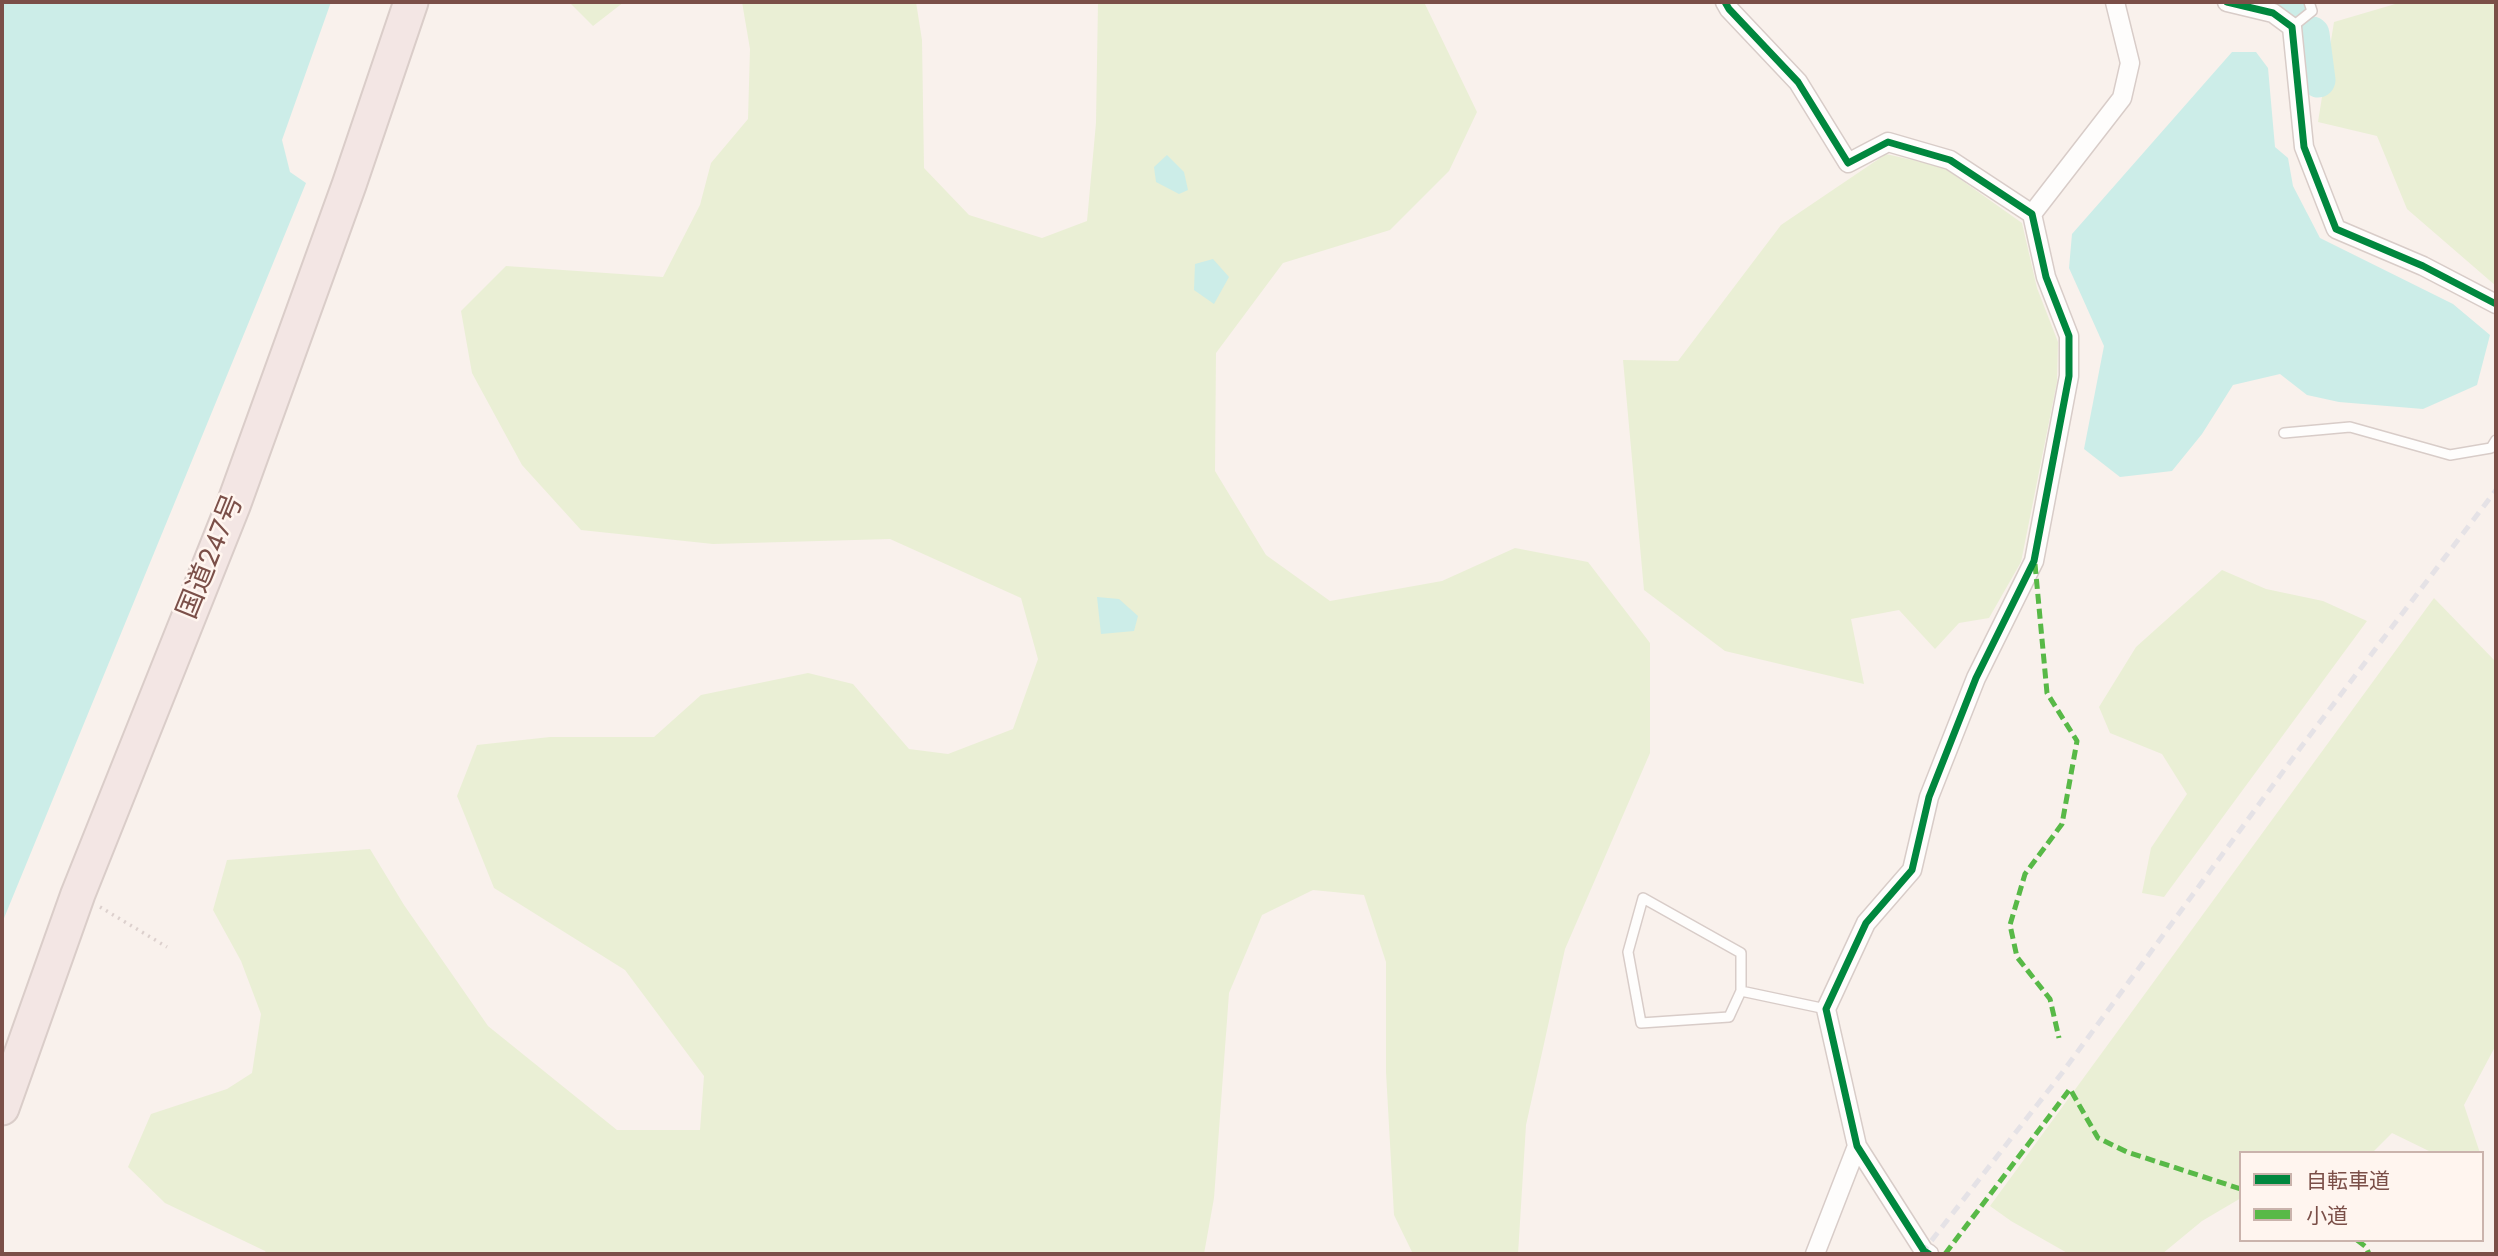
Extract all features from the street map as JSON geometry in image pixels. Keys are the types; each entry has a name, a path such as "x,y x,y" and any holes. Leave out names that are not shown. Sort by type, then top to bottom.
{"highway":[{"name":"国道247号","path":"2,1108 78,894 233,506 349,185 411,2"}],"street":[{"path":"1725,2 1798,82 1848,163 1888,142 1950,160 2032,214 2046,277 2069,337 2069,376 2034,561 1976,678 1929,797 1912,870 1866,923 1826,1009 1857,1146 1928,1254"},
{"path":"2032,214 2122,98 2130,63 2115,2"},
{"path":"2227,2 2273,13 2292,27 2304,147 2336,229 2423,266 2496,304"},
{"path":"1815,1254 1857,1146"}],"lane":[{"path":"2292,27 2312,11 2309,2"},
{"path":"2284,433 2350,427 2450,455 2491,448 2496,440"},
{"path":"1643,898 1741,953 1741,991 1730,1017 1641,1023 1628,952 1643,898"},
{"path":"1741,991 1826,1009"}],"path":[{"path":"78,894 167,947"}],"green space":[{"path":"569,2 624,2 593,26"},
{"path":"742,2 916,2 922,40 924,168 969,215 1042,238 1087,221 1096,123 1098,2 1424,2 1477,112 1449,171 1390,230 1283,263 1216,353 1215,471 1266,555 1330,601 1442,581 1515,548 1588,562 1650,643 1650,753 1565,949 1526,1125 1518,1254 1413,1254 1394,1215 1386,1072 1386,962 1364,895 1313,890 1262,915 1229,993 1214,1198 1204,1254 267,1254 165,1203 128,1167 151,1114 227,1089 252,1073 261,1014 241,961 213,910 227,860 370,849 404,905 488,1026 617,1130 700,1130 704,1076 625,970 494,888 457,796 477,745 550,737 654,737 701,695 808,673 853,684 909,749 948,754 1013,729 1038,659 1021,598 890,539 713,544 581,530 522,465 472,373 461,311 506,266 663,277 700,205 711,163 748,119 750,49"},
{"path":"2402,2 2496,2 2496,286 2407,209 2377,136 2318,122 2334,22"},
{"path":"1886,154 1943,167 2022,223 2037,288 2058,342 2057,382 2021,562 1989,618 1959,623 1935,649 1899,610 1851,619 1864,684 1725,651 1644,590 1623,360 1678,361 1781,225"},
{"path":"2222,570 2266,589 2323,601 2367,621 2164,897 2142,893 2151,848 2187,794 2162,754 2110,733 2099,707 2136,647"},
{"path":"2434,598 2496,662 2496,1045 2464,1105 2479,1151 2429,1151 2392,1133 2374,1151 2239,1151 2239,1199 2202,1221 2162,1254 2069,1254 1990,1206"}],"water":[{"path":"2,2 331,2 282,140 290,172 306,183 2,923"},
{"path":"2232,52 2256,52 2268,68 2275,147 2288,158 2293,186 2320,238 2453,304 2490,335 2477,385 2423,409 2339,402 2307,395 2280,374 2233,385 2202,434 2172,471 2120,477 2084,449 2104,346 2069,268 2072,234"},
{"path":"1167,155 1184,172 1188,190 1179,194 1156,182 1154,167"},
{"path":"1213,259 1229,277 1214,304 1194,290 1195,264"},
{"path":"1097,597 1119,599 1138,616 1134,631 1101,634"}],"waterway":[{"path":"2265,2 2293,9"},
{"path":"2312,34 2318,80"}],"railway":[{"path":"1921,1254 2062,1073 2301,747 2496,490"}],"marked path":[{"path":"2035,564 2047,693 2077,741 2062,824 2025,874 2010,925 2017,957 2050,999 2059,1038"},
{"path":"1945,1254 2070,1089 2098,1138 2127,1152 2239,1188"},
{"path":"2360,1242 2369,1254"}],"cycle path":[{"path":"1725,2 1798,82 1848,163 1888,142 1950,160 2032,214 2046,277 2069,336 2069,376 2034,561 1976,678 1929,797 1912,870 1866,923 1826,1009 1857,1146 1924,1251 1929,1254"},
{"path":"2227,2 2273,13 2292,27 2304,147 2336,229 2423,266 2496,304"}]}
